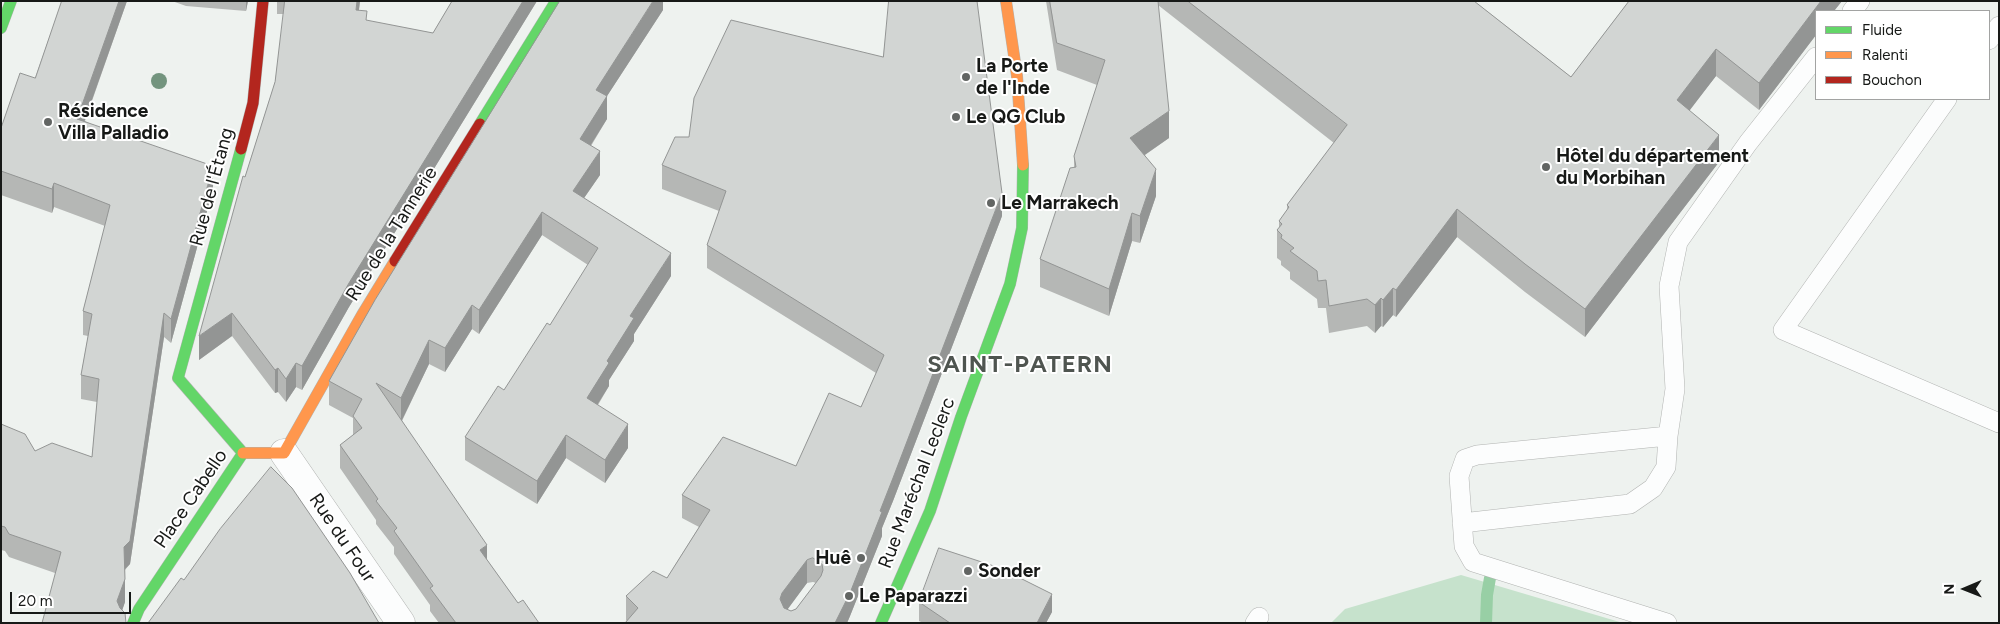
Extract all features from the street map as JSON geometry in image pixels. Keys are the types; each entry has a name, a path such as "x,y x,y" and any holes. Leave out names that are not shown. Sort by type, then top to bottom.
{"street":[{"path":"1,28 10,1"},
{"name":"Rue de l'Étang","path":"178,378 253,103 263,1"},
{"name":"Rue de la Tannerie","path":"284,453 362,315 556,1"},
{"name":"Rue Maréchal Leclerc","path":"881,623 930,511 961,417 1010,284 1022,228 1023,163 1017,76 1006,1"},
{"name":"Place Cabello","path":"133,623 139,609 243,453 178,378"},
{"path":"243,453 284,453"},
{"name":"Rue du Four","path":"284,453 401,623"}],"lane":[{"path":"1990,39 1999,26"},
{"path":"1462,523 1630,504 1653,488 1666,467 1668,436 1676,390 1669,286 1678,242 1748,144 1815,58"},
{"path":"1946,100 1783,330 1999,423"},
{"path":"1667,623 1473,562 1464,546 1459,476 1465,459 1477,455 1668,436"}],"green space":[{"path":"1461,575 1623,623 1331,623 1345,609"}],"building":[{"path":"62,1 119,1 77,119 213,166 171,319 164,313 130,541 124,547 125,579 117,601 125,613 126,623 42,623 61,552 9,534 5,527 1,526 1,424 25,434 35,451 52,443 92,457 99,379 81,375 92,314 83,311 110,205 54,183 52,189 1,171 1,128 20,73 35,78"},
{"path":"285,1 357,1 356,10 367,11 366,20 433,33 452,1 523,1 349,283 302,366 296,363 286,379 278,368 275,370 232,313 199,336 243,176 245,177 275,82"},
{"path":"560,1 653,1 596,90 607,96 580,139 600,151 573,191 671,253 630,316 634,318 587,398 628,424 605,460 566,435 537,481 465,437 498,386 504,390 547,323 550,325 598,248 542,212 479,310 472,305 445,348 429,340 401,398 376,383 487,545 480,550 518,603 523,600 539,623 456,623 430,588 433,586 394,531 397,528 376,501 378,499 340,445 362,428 353,416 362,399 329,381 375,300"},
{"path":"889,1 977,1 1002,193 850,593 835,623 625,623 638,608 626,596 653,571 667,578 710,510 682,495 723,437 796,466 829,393 861,407 884,355 707,245 726,191 662,165 675,137 689,137 694,98 731,20 883,57","holes":["813,558 822,564 821,576 796,609 791,611 784,608 780,599 782,593 807,560"]},
{"path":"1050,1 1158,1 1169,111 1130,138 1156,169 1140,216 1132,213 1109,289 1040,259 1070,168 1076,167 1074,156 1105,60 1057,43"},
{"name":"Hôtel du département du Morbihan","path":"1188,1 1474,1 1571,77 1629,1 1821,1 1759,83 1716,49 1677,100 1719,135 1585,309 1457,209 1396,290 1393,288 1383,300 1381,298 1375,305 1367,299 1329,306 1326,280 1318,281 1317,271 1290,251 1294,248 1281,238 1282,235 1277,230 1282,224 1279,221 1289,207 1287,205 1347,125"},
{"path":"271,467 292,488 350,573 379,623 148,623 181,578 184,580 220,529"},
{"path":"939,548 1000,568 1052,594 1037,623 950,623 919,602"}],"waterway":[{"path":"1486,623 1490,578"}],"traffic: fast":[{"path":"1,28 11,1"},
{"path":"480,124 556,1"},
{"path":"133,623 139,609 243,453 178,378 241,149"},
{"path":"881,623 930,511 961,417 1010,284 1022,228 1023,165"}],"traffic: slow":[{"path":"1006,1 1017,76 1023,165"},
{"path":"243,453 284,453 362,315 395,261"}],"traffic: jam":[{"path":"241,149 253,103 263,1"},
{"path":"395,261 480,124"}],"place":[{"name":"La Porte de l'Inde","path":"966,77"},
{"name":"Le QG Club","path":"956,117"},
{"name":"Résidence Villa Palladio","path":"48,122"},
{"name":"Hôtel du département du Morbihan","path":"1546,167"},
{"name":"Le Marrakech","path":"991,203"},
{"name":"Huê","path":"861,558"},
{"name":"Sonder","path":"968,571"},
{"name":"Le Paparazzi","path":"849,596"}],"district":[{"name":"SAINT-PATERN","path":"1020,365"}]}
